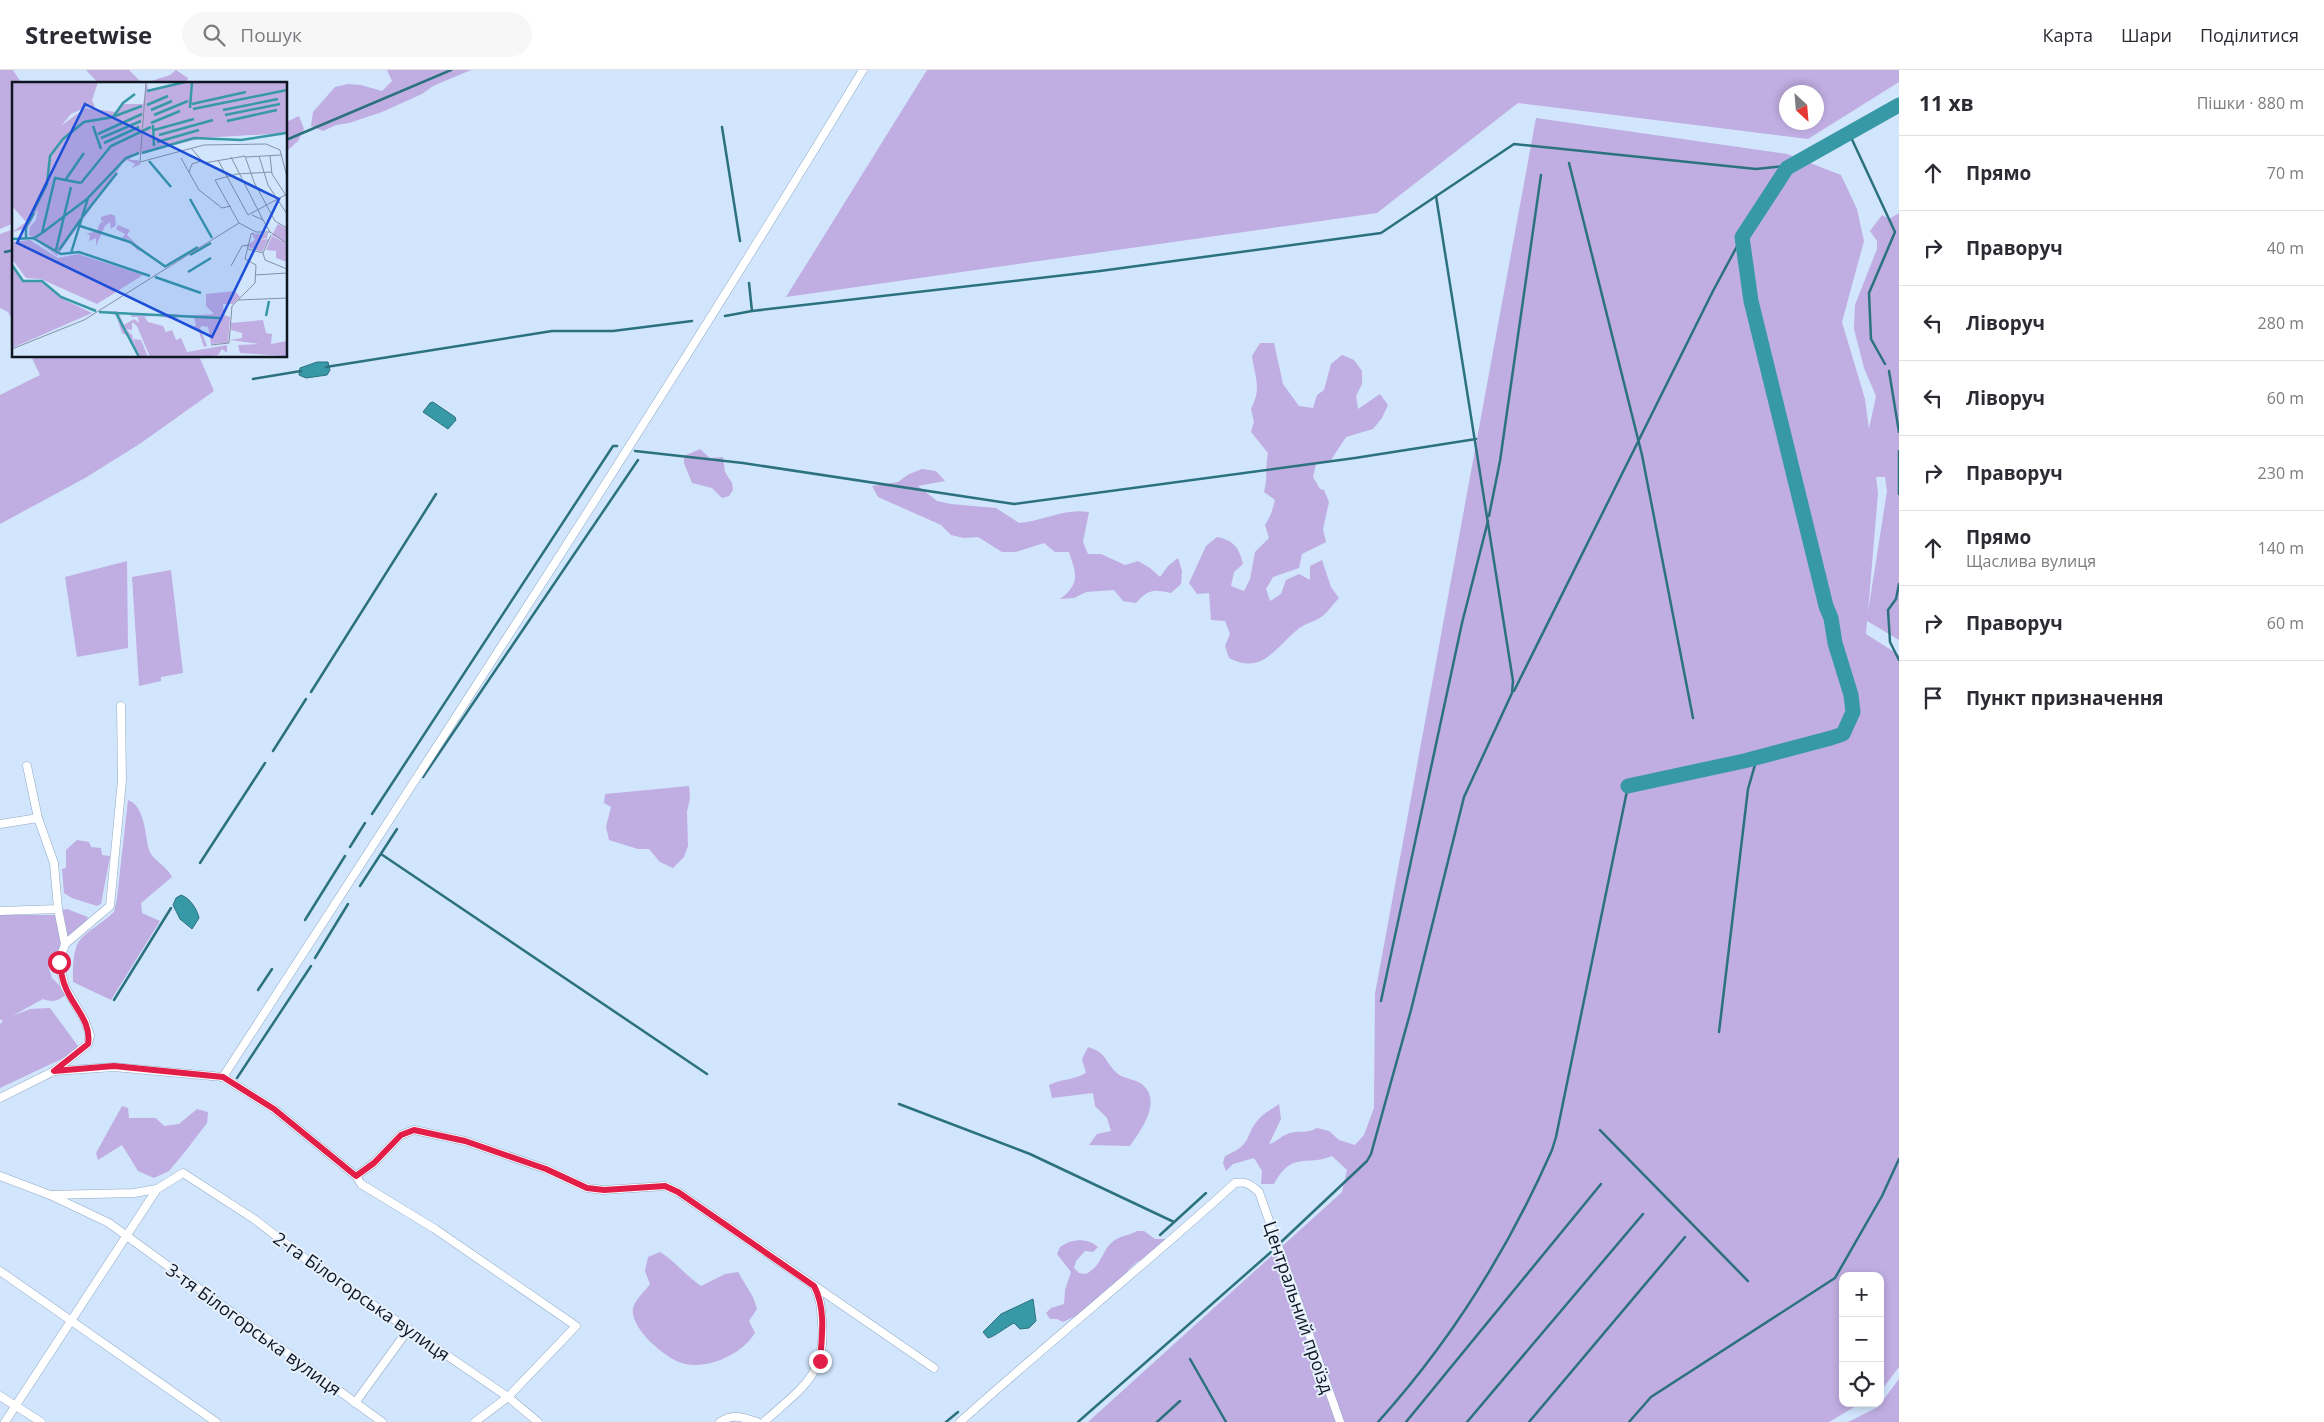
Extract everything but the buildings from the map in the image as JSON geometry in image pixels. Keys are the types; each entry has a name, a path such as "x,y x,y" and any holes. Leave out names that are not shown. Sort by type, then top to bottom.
{"street":[{"path":"223,1077 521,615 773,218 863,70"},
{"path":"65,944 110,906 122,780 121,706"},
{"path":"0,1098 54,1071 88,1044 90,1035 85,1021 65,987 59,962 65,944 58,909 54,863 38,818 27,766"},
{"path":"0,824 38,818"},
{"path":"0,911 58,909"},
{"path":"54,1071 114,1066 223,1077 274,1109 356,1176 361,1184 435,1229 576,1326 508,1397 475,1422"},
{"path":"356,1176 374,1163 401,1135 414,1130 465,1141 546,1169 587,1188 604,1190 665,1186 678,1192 934,1368"},
{"name":"2-га Білогорська вулиця","path":"157,1189 183,1173 254,1219 307,1260 508,1397 538,1422"},
{"name":"3-тя Білогорська вулиця","path":"0,1176 50,1195 109,1224 382,1422"},
{"name":"Центральний проїзд","path":"960,1422 1030,1359 1152,1258 1235,1183 1242,1182 1250,1184 1259,1192 1340,1422"},
{"path":"50,1195 134,1193 157,1189"},
{"path":"5,1422 125,1235 157,1189"},
{"path":"0,1271 216,1422"},
{"path":"764,1422 806,1386 820,1361 823,1330 820,1296 814,1286"},
{"path":"356,1403 408,1330"},
{"path":"0,1396 42,1422"},
{"path":"720,1422 728,1416 738,1416 757,1422"}],"shaded area":[{"path":"0,70 13,70 21,82 12,82 12,224 0,229"},
{"path":"86,70 129,70 141,82 97,82"},
{"path":"176,70 188,78 187,82 148,82 170,75"},
{"path":"387,70 471,70 433,86 422,94 382,112 349,123 336,125 323,131 311,126 313,112 335,87 348,84 361,85 382,91 392,81"},
{"path":"927,70 1899,70 1899,82 1824,129 1824,85 1779,85 1779,130 1822,130 1808,139 1518,103 1377,213 786,297"},
{"path":"299,116 304,129 298,141 288,150 288,121"},
{"path":"1536,118 1787,154 1841,175 1857,209 1864,241 1842,322 1865,399 1869,429 1876,396 1864,368 1854,329 1855,305 1877,249 1877,241 1870,231 1882,215 1889,219 1899,213 1899,640 1867,621 1866,634 1899,655 1899,1367 1884,1387 1884,1272 1839,1272 1839,1407 1854,1407 1829,1422 1088,1422 1342,1192 1347,1170 1332,1156 1323,1159 1300,1161 1287,1167 1274,1184 1261,1184 1262,1171 1254,1158 1233,1164 1226,1171 1223,1163 1225,1156 1241,1147 1256,1122 1279,1104 1281,1119 1269,1144 1290,1133 1310,1131 1317,1128 1329,1131 1339,1140 1355,1145 1364,1135 1374,1108 1375,994","holes":["1876,477 1885,477 1887,491 1868,612 1878,493"]},
{"path":"12,230 12,319 8,312 0,308 0,234"},
{"path":"1260,343 1274,343 1283,384 1299,406 1313,408 1317,395 1324,390 1331,364 1342,355 1354,360 1362,371 1362,384 1356,396 1358,409 1380,394 1388,405 1382,418 1373,429 1346,437 1331,460 1316,464 1313,477 1320,489 1324,490 1329,502 1323,529 1326,542 1302,554 1299,568 1273,577 1266,589 1270,601 1281,594 1286,580 1299,574 1310,580 1310,566 1322,560 1331,587 1339,598 1324,615 1300,628 1267,658 1259,662 1250,663 1229,658 1225,646 1230,634 1225,621 1211,620 1209,593 1197,594 1189,583 1206,546 1217,537 1232,543 1240,553 1243,564 1234,572 1231,586 1244,591 1250,579 1255,552 1269,538 1265,525 1275,500 1264,492 1268,453 1251,432 1254,422 1251,409 1257,388 1252,356"},
{"path":"32,358 200,358 214,391 141,443 85,478 0,524 0,395 40,375"},
{"path":"317,362 328,362 330,370 327,375 306,378 299,375 300,368"},
{"path":"433,402 455,417 456,420 448,429 423,412"},
{"path":"700,449 710,458 723,457 725,472 732,483 733,490 729,496 722,498 712,488 692,483 684,463 684,456"},
{"path":"922,469 936,471 945,481 918,486 937,501 996,508 1019,523 1063,513 1089,512 1083,542 1088,554 1101,554 1125,565 1138,561 1160,577 1168,566 1178,558 1182,571 1181,584 1171,593 1152,591 1144,595 1136,603 1123,601 1114,590 1086,592 1074,598 1060,599 1071,588 1075,578 1074,566 1069,552 1055,552 1044,543 1016,552 1002,552 978,537 964,538 951,535 941,525 878,497 872,486 898,482 909,474"},
{"path":"127,561 128,648 77,657 65,577"},
{"path":"171,570 183,673 161,677 161,681 139,686 132,577"},
{"path":"689,786 690,798 687,812 688,846 684,857 673,868 660,862 649,849 638,849 609,840 606,827 611,807 604,803 605,794"},
{"path":"128,800 134,803 141,815 151,854 172,877 141,903 142,913 160,921 111,1000 73,982 73,966 77,945 81,939 114,912"},
{"path":"77,840 89,842 91,847 101,848 102,855 110,856 101,904 97,906 72,898 64,893 62,869 66,868 66,850"},
{"path":"181,895 190,901 199,918 192,929 180,919 173,905 176,898"},
{"path":"67,909 88,917 81,926 62,942 55,964 48,966 52,978 67,993 62,998 56,1000 43,999 12,1016 30,1009 50,1008 78,1046 72,1054 0,1088 0,1024 3,1021 0,1019 0,915 60,915 63,910"},
{"path":"1088,1047 1103,1055 1118,1074 1143,1085 1151,1099 1148,1116 1130,1146 1089,1145 1097,1134 1111,1131 1107,1118 1095,1106 1093,1093 1052,1098 1049,1085 1086,1073 1082,1059"},
{"path":"122,1106 128,1108 129,1118 156,1118 164,1126 179,1124 197,1109 208,1112 207,1123 169,1171 154,1178 138,1171 122,1145 98,1160 96,1153"},
{"path":"1137,1231 1144,1231 1155,1239 1166,1239 1157,1249 1134,1264 1125,1275 1086,1311 1063,1322 1057,1319 1050,1319 1046,1313 1051,1308 1064,1304 1065,1290 1071,1272 1057,1254 1060,1247 1069,1242 1084,1240 1098,1247 1093,1252 1085,1251 1076,1261 1074,1268 1079,1273 1086,1274 1095,1268 1113,1241"},
{"path":"660,1252 701,1286 725,1274 738,1272 753,1297 757,1309 749,1321 755,1333 749,1341 734,1353 715,1362 695,1365 677,1361 649,1341 641,1332 633,1313 634,1305 650,1284 645,1271 648,1257"},
{"path":"1033,1299 1036,1321 1029,1328 1020,1329 1014,1323 988,1338 983,1332 1001,1314"},
{"path":"1899,1379 1899,1422 1848,1422 1878,1407 1884,1407 1884,1399"}],"waterway":[{"path":"288,139 451,70"},
{"path":"1628,786 1744,761 1831,738 1843,734 1853,712 1851,695 1835,643 1831,618 1826,606 1751,301 1742,237 1787,168 1899,105"},
{"path":"722,127 740,241"},
{"path":"1849,133 1895,232 1869,293 1871,339 1885,364"},
{"path":"725,316 752,311 1100,271 1381,233 1514,144 1756,169 1793,165"},
{"path":"1569,163 1642,455 1693,718"},
{"path":"1489,516 1500,461 1541,175"},
{"path":"1280,1243 1367,1161 1371,1154 1411,1010 1464,797 1512,693 1513,681 1436,196"},
{"path":"1514,691 1713,291 1742,237"},
{"path":"5,252 12,250"},
{"path":"749,283 752,311"},
{"path":"326,367 552,331 613,331 692,321"},
{"path":"253,379 301,371"},
{"path":"1889,371 1899,432"},
{"path":"635,451 743,463 1014,504 1355,458 1476,439"},
{"path":"372,814 613,446 617,446"},
{"path":"1899,451 1899,494"},
{"path":"423,777 638,460"},
{"path":"311,692 436,494"},
{"path":"1381,1001 1462,623 1488,521"},
{"path":"1899,584 1896,599 1888,610 1890,642 1899,660"},
{"path":"273,751 306,699"},
{"path":"1719,1032 1748,789 1757,758"},
{"path":"200,863 265,763"},
{"path":"1378,1422 1430,1359 1476,1293 1517,1223 1552,1150 1628,786"},
{"path":"350,847 365,823"},
{"path":"360,886 397,829"},
{"path":"381,854 707,1074"},
{"path":"305,920 345,856"},
{"path":"315,958 348,904"},
{"path":"114,1000 171,908"},
{"path":"237,1078 311,966"},
{"path":"258,990 272,969"},
{"path":"899,1104 1030,1154 1174,1222"},
{"path":"1600,1130 1748,1281"},
{"path":"1629,1422 1651,1397 1835,1278 1882,1196 1899,1159"},
{"path":"1406,1422 1601,1184"},
{"path":"1160,1235 1206,1193"},
{"path":"1467,1422 1643,1214"},
{"path":"1529,1422 1685,1237"},
{"path":"1078,1422 1271,1252"},
{"path":"1190,1359 1226,1422"},
{"path":"1157,1422 1180,1401"},
{"path":"946,1422 958,1412"}],"route":[{"path":"59,962 65,987 85,1021 90,1035 88,1044 54,1071 114,1066 223,1077 274,1109 356,1176 374,1163 401,1135 414,1130 436,1133 465,1141 546,1169 587,1188 604,1190 665,1186 678,1192 814,1286 820,1296 823,1330 820,1361"}]}
